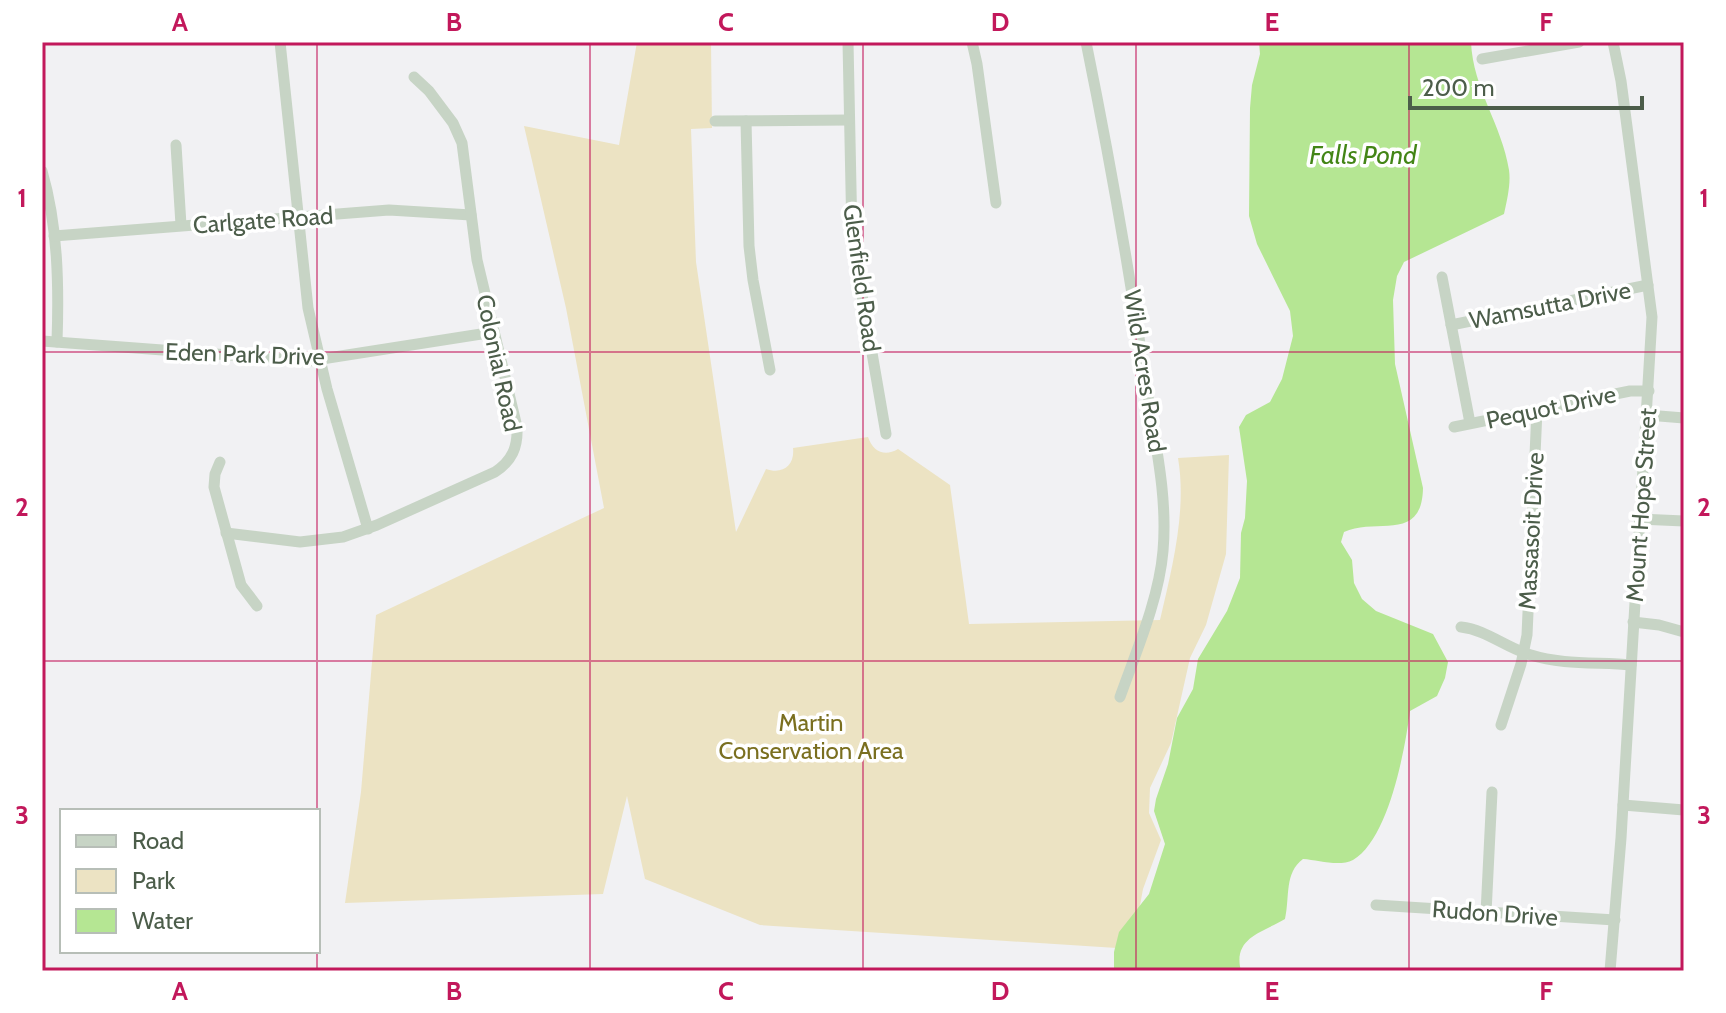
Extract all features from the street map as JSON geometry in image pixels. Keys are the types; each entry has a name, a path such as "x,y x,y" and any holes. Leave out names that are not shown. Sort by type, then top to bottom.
{"street":[{"path":"280,42 306,297 319,360 368,529"},
{"name":"Glenfield Road","path":"848,42 853,248 886,434"},
{"path":"972,42 996,203"},
{"name":"Wild Acres Road","path":"1086,42 1121,216 1160,461 1164,516 1163,554 1157,580 1145,627 1120,697"},
{"path":"1482,59 1579,42"},
{"name":"Mount Hope Street","path":"1610,971 1652,317 1621,81 1613,42"},
{"name":"Colonial Road","path":"226,533 309,542 343,537 368,529 495,472 508,461 516,448 517,427 477,260 462,143 453,123 414,77"},
{"path":"715,121 849,120"},
{"path":"746,121 749,246 770,370"},
{"path":"176,145 181,225"},
{"path":"42,171 54,236 58,280 57,342"},
{"name":"Carlgate Road","path":"54,236 389,210 471,215"},
{"path":"1442,277 1470,423"},
{"name":"Wamsutta Drive","path":"1451,325 1648,285"},
{"name":"Eden Park Drive","path":"42,341 173,353 319,360 494,332"},
{"name":"Pequot Drive","path":"1454,427 1630,391 1649,391"},
{"name":"Massasoit Drive","path":"1501,725 1527,635 1537,410"},
{"path":"1647,415 1684,418"},
{"path":"220,462 213,480 214,487 241,585 257,606"},
{"path":"1639,519 1684,521"},
{"path":"1633,622 1684,632"},
{"path":"1461,627 1483,632 1524,652 1557,660 1631,665"},
{"path":"1486,913 1492,792"},
{"path":"1623,805 1684,810"},
{"name":"Rudon Drive","path":"1376,905 1615,920"}],"green space":[{"name":"Martin Conservation Area","path":"637,42 711,42 712,128 691,129 696,262 736,532 766,469 778,471 787,467 793,448 868,437 876,449 889,453 898,449 950,485 969,624 1160,620 1179,519 1178,458 1229,455 1226,554 1206,625 1190,658 1171,743 1150,788 1149,813 1161,840 1143,889 1132,949 760,925 645,879 627,796 603,894 345,903 361,792 376,615 604,508 566,308 524,126 619,145"}],"water":[{"name":"Falls Pond","path":"1259,42 1471,42 1477,76 1509,170 1504,214 1404,262 1397,276 1393,300 1395,364 1423,488 1421,505 1415,516 1406,522 1344,532 1341,542 1352,560 1354,583 1362,599 1376,611 1433,634 1448,662 1437,696 1410,711 1386,814 1366,849 1347,862 1303,859 1290,878 1285,919 1245,943 1239,960 1241,971 1114,971 1114,952 1119,932 1149,894 1165,844 1154,811 1177,718 1193,689 1198,659 1227,611 1240,578 1247,481 1239,427 1246,415 1270,402 1282,379 1293,336 1290,311 1257,244 1249,216 1250,108 1260,54"}]}
